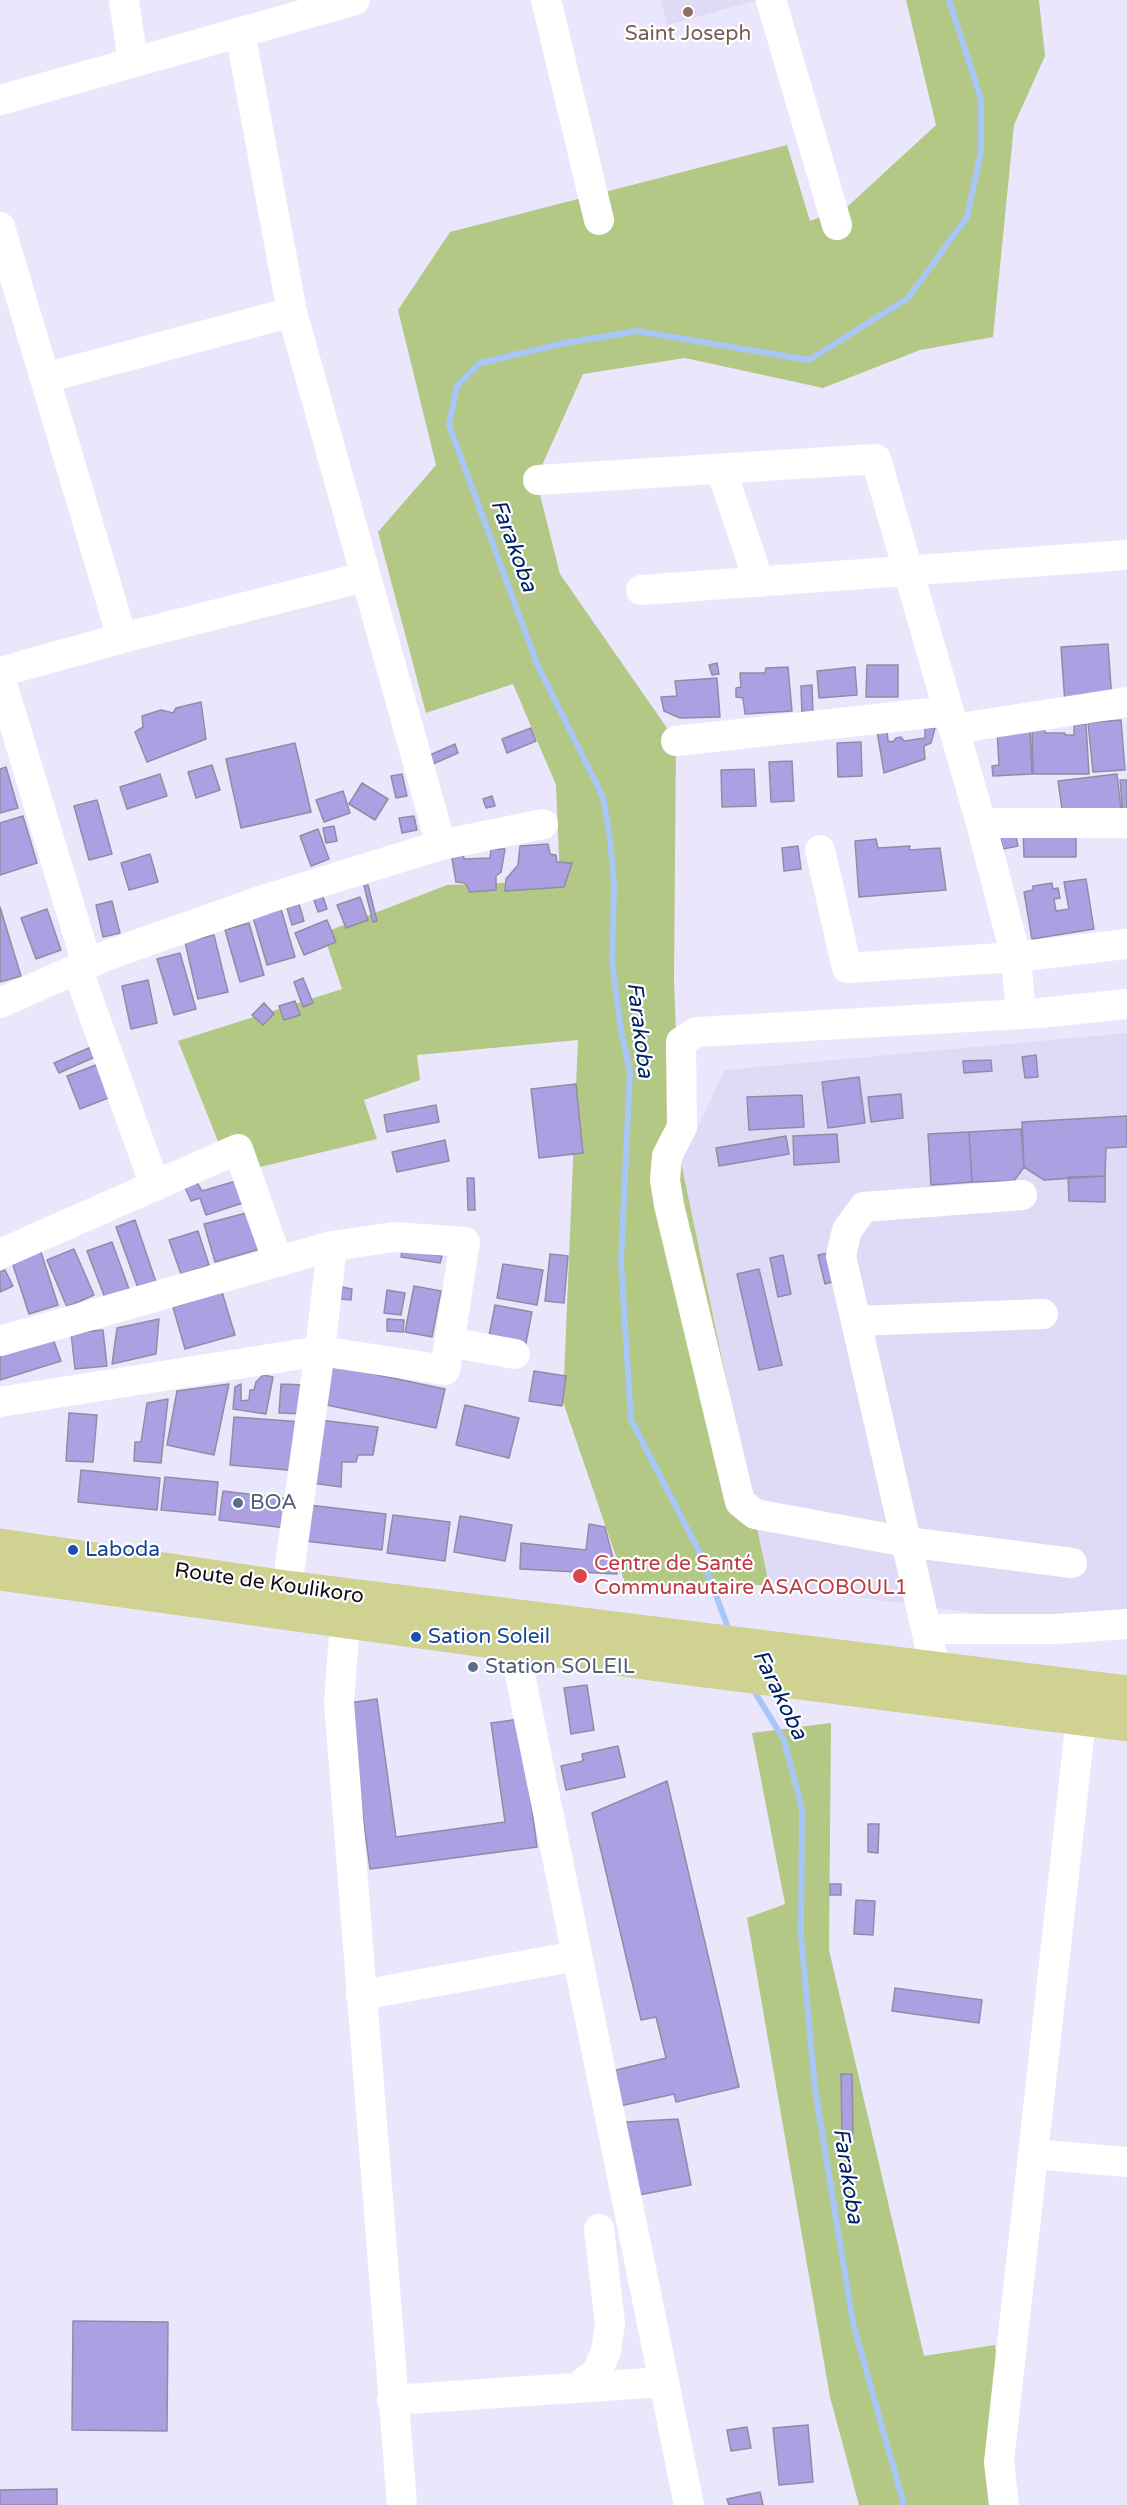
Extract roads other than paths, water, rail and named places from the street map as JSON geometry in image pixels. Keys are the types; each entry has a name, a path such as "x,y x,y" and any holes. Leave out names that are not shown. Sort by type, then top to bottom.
{"main road":[{"name":"Route de Koulikoro","path":"0,1545 286,1587 466,1624"},
{"name":"Route de Koulikoro","path":"0,1574 345,1622 466,1624"},
{"path":"466,1624 827,1670 1080,1719 1127,1725"},
{"path":"827,1670 934,1668 1127,1692"}],"street":[{"path":"124,0 132,62"},
{"path":"0,100 240,32 302,7 356,0"},
{"path":"546,0 599,220"},
{"path":"771,0 837,225"},
{"path":"240,32 292,312 441,845"},
{"path":"0,227 122,638"},
{"path":"45,378 292,312"},
{"path":"538,480 876,459 981,823 1016,957 1022,1014"},
{"path":"721,469 759,582"},
{"path":"641,590 1127,555"},
{"path":"0,672 122,638 365,577"},
{"path":"0,677 82,966 155,1186"},
{"path":"676,741 951,720 1127,702"},
{"path":"981,823 1127,823"},
{"path":"0,1003 82,966 266,899 441,845 543,824"},
{"path":"820,850 847,968 1016,957 1127,944"},
{"path":"1072,1563 907,1542 754,1514 740,1502 669,1206 665,1180 667,1156 682,1126 681,1042 697,1032 1022,1014 1127,1004"},
{"path":"0,1254 238,1149 278,1262"},
{"path":"934,1668 841,1256 847,1230 864,1207 1022,1195"},
{"path":"0,1341 332,1246 394,1237 465,1242 445,1370 320,1351 0,1402"},
{"path":"286,1587 320,1351 332,1246"},
{"path":"856,1321 1043,1314"},
{"path":"449,1342 515,1354"},
{"path":"345,1622 339,1703 402,2505"},
{"path":"926,1629 1054,1629 1127,1624"},
{"path":"516,1630 578,1956 689,2505"},
{"path":"1004,2505 999,2462 1080,1719"},
{"path":"361,1995 578,1956"},
{"path":"1033,2154 1127,2162"},
{"path":"578,2388 597,2372 606,2351 610,2323 599,2229"},
{"path":"392,2400 664,2382"}],"waterway":[{"name":"Farakoba","path":"730,1633 701,1555 631,1420 621,1261 630,1072 621,1031 612,962 614,885 603,797 537,664 449,425 457,386 480,363 565,343 637,331 809,360 908,298 967,217 981,152 981,99 949,0"},
{"name":"Farakoba","path":"753,1689 784,1740 802,1809 801,1936 815,2089 853,2323 904,2505"}],"place":[{"name":"Saint Joseph","path":"688,12"},
{"name":"BOA","path":"238,1503"},
{"name":"Laboda","path":"73,1550"},
{"name":"Centre de Santé Communautaire ASACOBOUL1","path":"580,1576"},
{"name":"Sation Soleil","path":"416,1637"},
{"name":"Station SOLEIL","path":"473,1667"}]}
